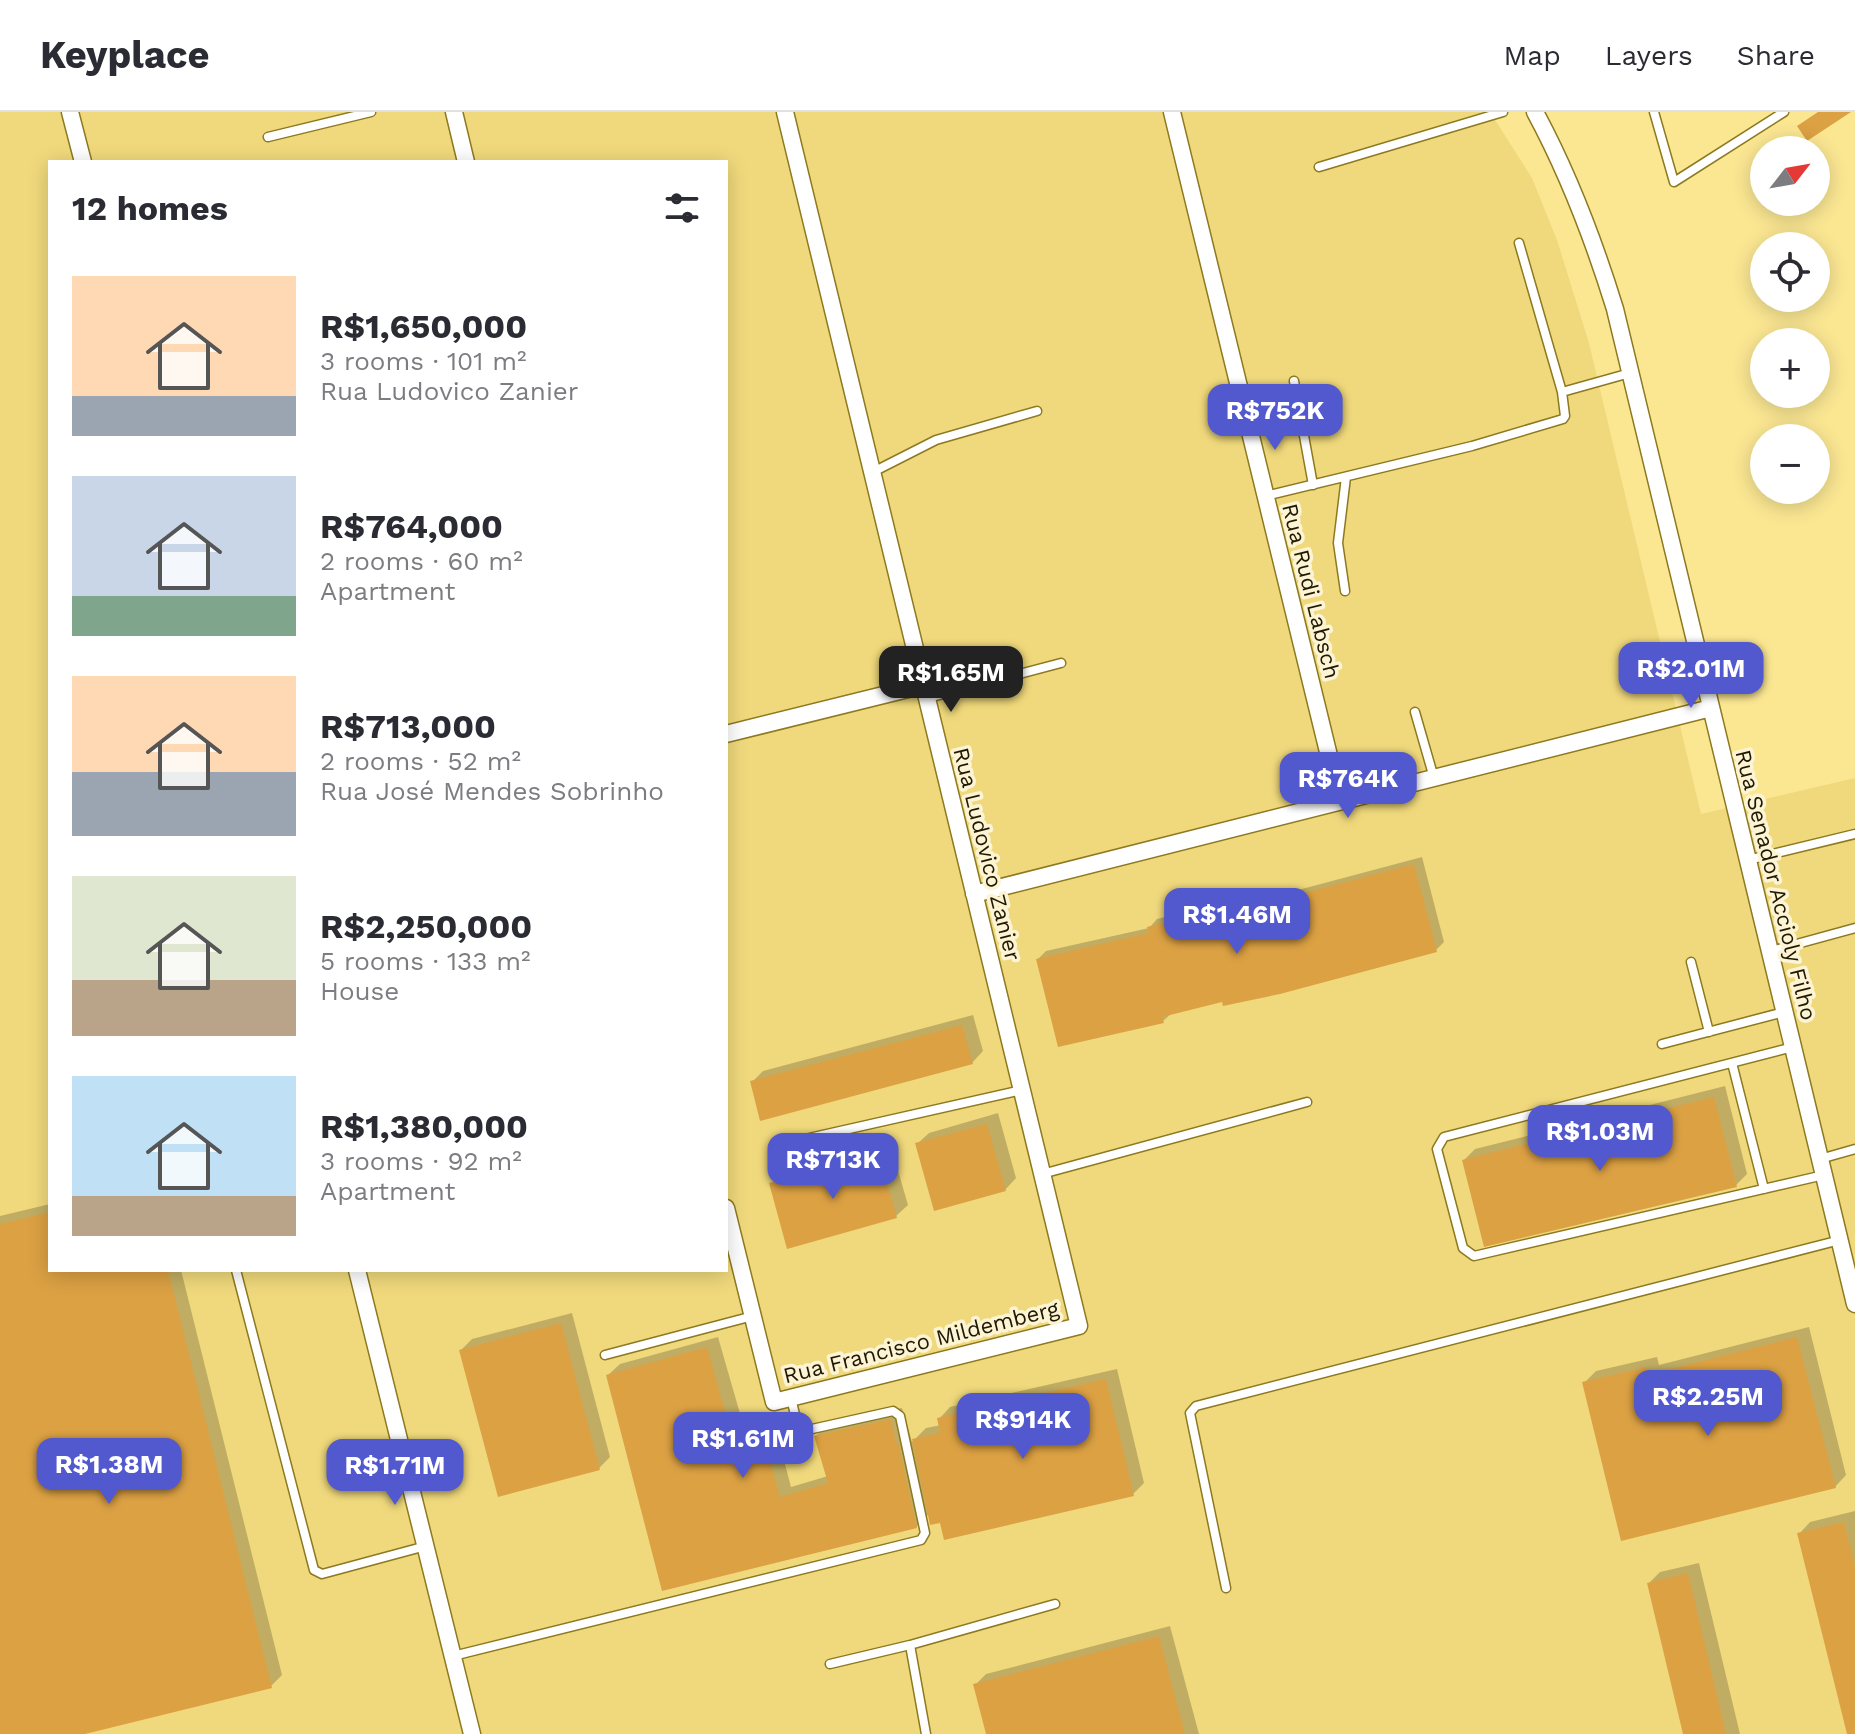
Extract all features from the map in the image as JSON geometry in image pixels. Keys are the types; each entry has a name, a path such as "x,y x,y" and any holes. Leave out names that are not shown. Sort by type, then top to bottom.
{"street":[{"path":"70,112 82,160"},
{"path":"454,112 466,160"},
{"name":"Rua Ludovico Zanier","path":"785,112 1079,1326"},
{"name":"Rua Rudi Labsch","path":"1172,112 1340,801"},
{"name":"Rua Senador Accioly Filho","path":"1535,112 1561,162 1599,256 1630,372 1855,1304"},
{"path":"728,734 925,692"},
{"path":"974,894 1711,708"},
{"path":"728,1218 753,1316 782,1400"},
{"path":"358,1272 472,1734"},
{"name":"Rua Francisco Mildemberg","path":"782,1400 1079,1326"}],"lane":[{"path":"268,137 371,112"},
{"path":"1319,167 1503,112"},
{"path":"1654,112 1674,182 1784,112"},
{"path":"1265,496 1472,446 1563,419 1562,392 1519,243"},
{"path":"1562,392 1630,372"},
{"path":"1294,381 1313,485"},
{"path":"872,472 936,440 1037,411"},
{"path":"1345,591 1338,543 1346,477"},
{"path":"925,692 1061,663"},
{"path":"1415,712 1434,778"},
{"path":"1748,860 1855,834"},
{"path":"1770,951 1855,928"},
{"path":"1691,962 1709,1032"},
{"path":"1662,1044 1784,1012"},
{"path":"1793,1047 1444,1137 1437,1149 1463,1248 1474,1256 1764,1189 1822,1167 1855,1149"},
{"path":"1732,1063 1764,1189"},
{"path":"778,1145 1022,1090"},
{"path":"1042,1174 1307,1102"},
{"path":"1226,1588 1190,1413 1196,1406 1840,1240"},
{"path":"237,1272 314,1570 322,1574 426,1546"},
{"path":"605,1355 753,1316"},
{"path":"453,1656 921,1540 925,1533 900,1416 893,1411 803,1431 782,1400"},
{"path":"830,1664 1055,1604"},
{"path":"910,1645 926,1734"}],"shaded area":[{"path":"0,112 1490,112 1532,178 1557,240 1589,343 1701,814 1855,778 1855,1734 0,1734"}],"building":[{"path":"1818,112 1851,112 1815,136 1804,136 1797,126"},
{"path":"1414,864 1437,952 1280,994 1223,1006 1222,1002 1162,1017 1164,1023 1058,1047 1036,959 1149,933 1147,927 1197,914 1198,919 1251,907"},
{"path":"962,1025 973,1064 760,1121 750,1081"},
{"path":"1714,1097 1737,1187 1484,1247 1462,1160"},
{"path":"987,1124 1006,1191 934,1211 915,1143"},
{"path":"879,1153 897,1218 787,1249 769,1183"},
{"path":"48,1212 48,1272 168,1272 272,1688 85,1734 0,1734 0,1224"},
{"path":"561,1323 600,1470 498,1497 459,1350"},
{"path":"1797,1337 1836,1488 1621,1541 1582,1382 1646,1367 1648,1375"},
{"path":"707,1347 735,1448 764,1440 780,1497 828,1483 814,1436 891,1419 917,1528 662,1591 606,1375"},
{"path":"1106,1379 1134,1496 944,1540 940,1523 930,1525 912,1439 940,1433 937,1418"},
{"path":"1844,1522 1855,1566 1855,1734 1847,1734 1797,1533"},
{"path":"1688,1573 1726,1734 1683,1734 1647,1583"},
{"path":"1159,1636 1185,1734 986,1734 973,1684"}]}
